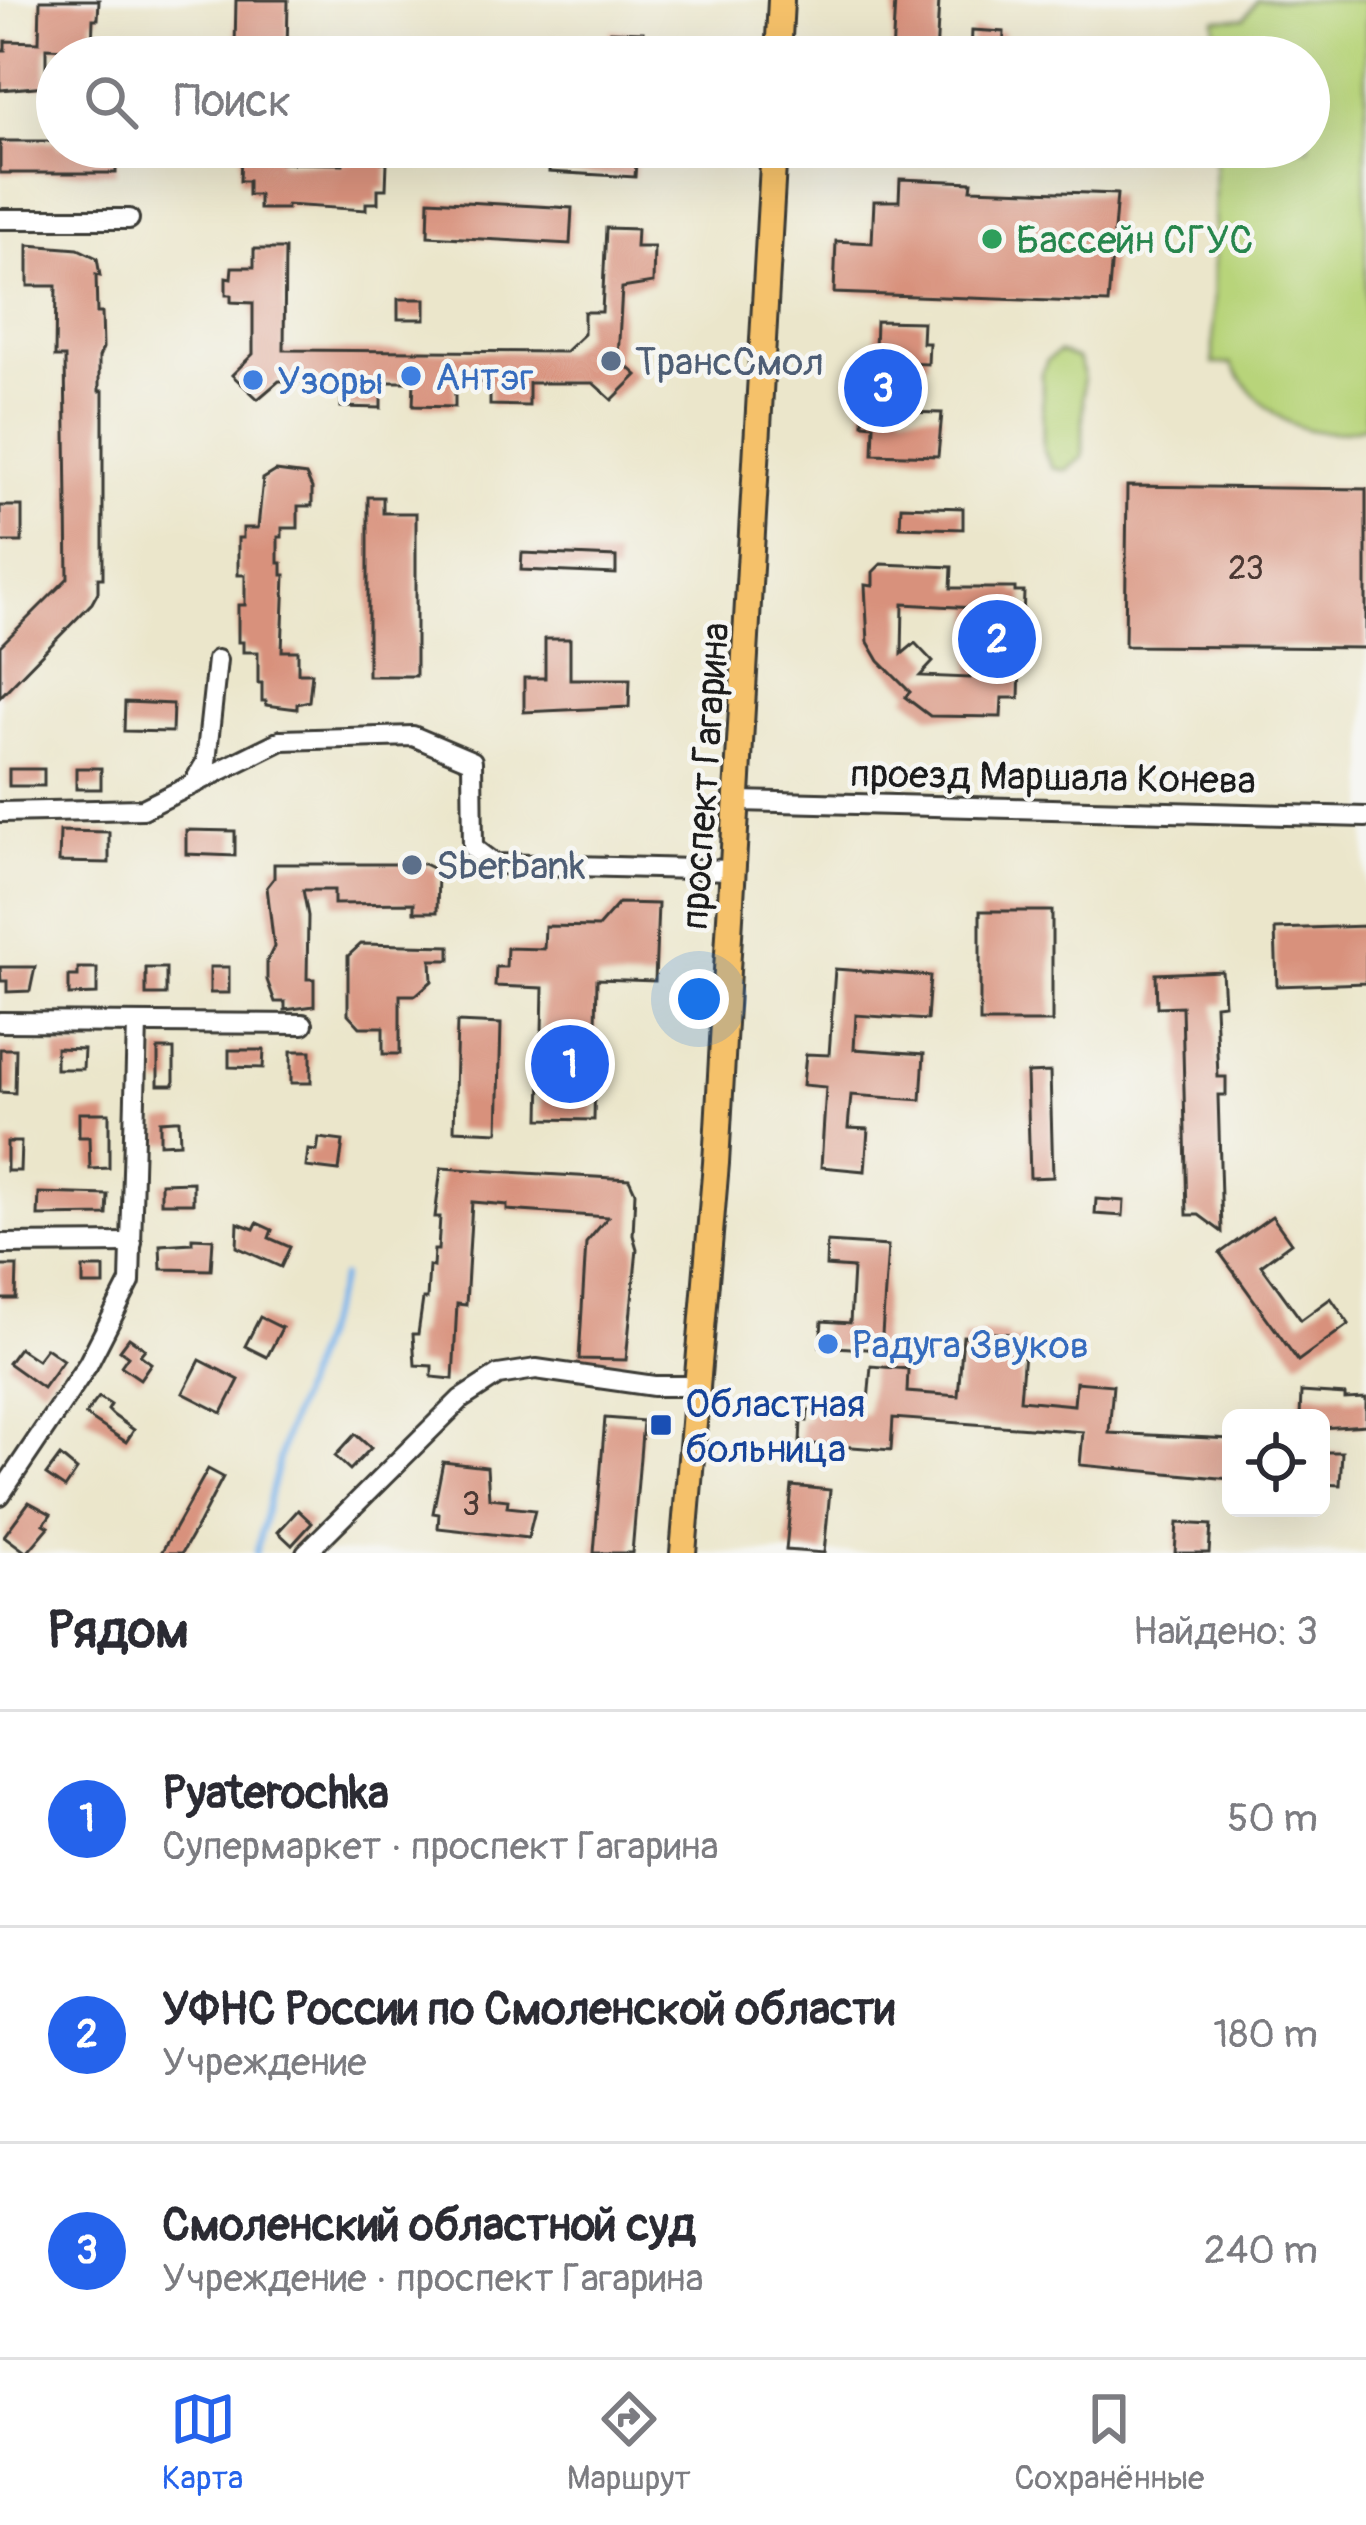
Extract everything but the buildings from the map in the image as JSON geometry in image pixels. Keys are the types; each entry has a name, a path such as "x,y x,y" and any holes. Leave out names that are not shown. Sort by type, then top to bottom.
{"main road":[{"path":"779,36 782,0"},
{"name":"проспект Гагарина","path":"683,1553 700,1386 739,801 773,168"}],"street":[{"path":"0,219 129,219"},
{"path":"190,788 206,762 217,660"},
{"path":"0,812 143,809 282,740 413,736 472,761 472,848 494,864 734,871"},
{"name":"проезд Маршала Конева","path":"739,801 1366,817"},
{"path":"0,1022 303,1024"},
{"path":"0,1496 88,1364 130,1282 137,1024"},
{"path":"0,1244 132,1243"},
{"path":"306,1553 461,1399 498,1375 536,1369 654,1386 700,1386"}],"green space":[{"path":"1257,0 1366,0 1366,426 1323,432 1304,429 1257,398 1231,364 1213,364 1215,168 1330,168 1330,36 1215,36 1215,19 1244,18"},
{"path":"1059,352 1078,359 1083,372 1083,457 1067,470 1053,468 1043,450 1042,373 1047,360"}],"waterway":[{"path":"256,1553 285,1435 342,1277"}],"place":[{"name":"Бассейн СГУС","path":"992,239"},
{"name":"ТрансСмол","path":"611,361"},
{"name":"Антэг","path":"411,376"},
{"name":"Узоры","path":"253,380"},
{"name":"Смоленский областной суд","path":"883,388"},
{"name":"УФНС России по Смоленской области","path":"997,639"},
{"name":"Sberbank","path":"412,865"},
{"name":"Pyaterochka","path":"570,1064"},
{"name":"Радуга Звуков","path":"828,1344"},
{"name":"Областная больница","path":"661,1425"}]}
